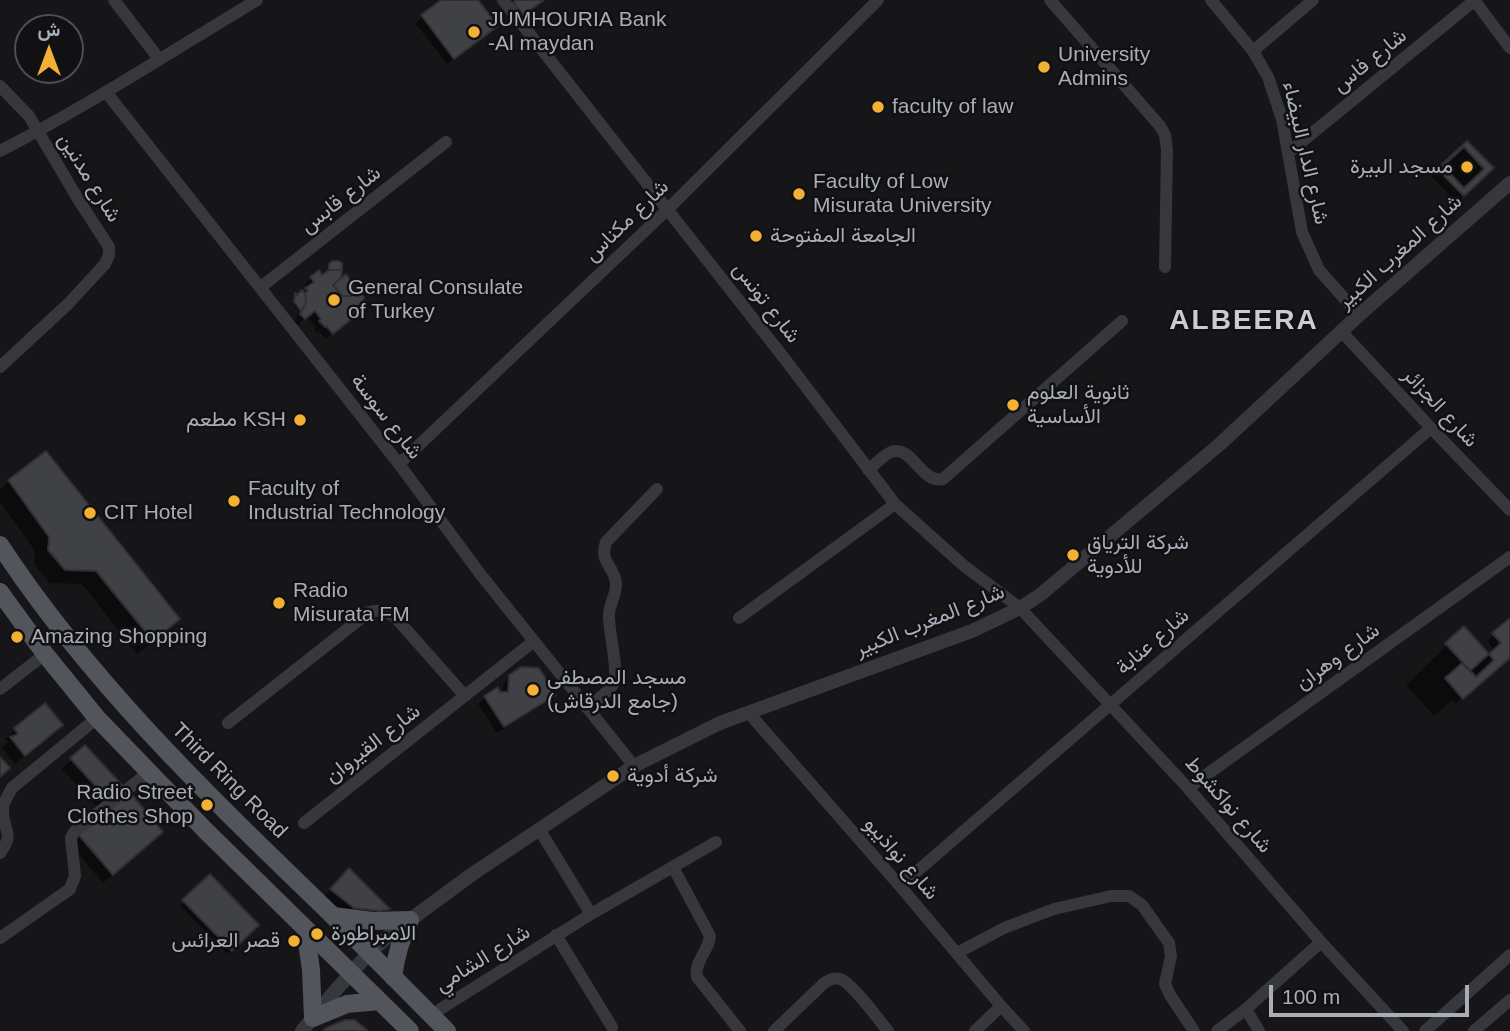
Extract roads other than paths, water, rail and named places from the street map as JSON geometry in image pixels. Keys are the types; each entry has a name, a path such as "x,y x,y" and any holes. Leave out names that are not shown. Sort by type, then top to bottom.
{"main road":[{"name":"Third Ring Road","path":"0,545 94,672 179,764 370,952 446,1031"},
{"path":"0,592 45,654 97,718 410,1031"},
{"path":"333,916 373,921 410,920"},
{"path":"393,977 401,936 410,920"},
{"path":"305,928 311,970 308,1024"},
{"path":"308,1024 347,1004 379,1001"}],"street":[{"path":"114,0 159,59"},
{"path":"0,151 106,92 257,0"},
{"name":"شارع تونس","path":"503,0 895,504 963,565 1020,608"},
{"name":"شارع مكناس","path":"399,464 667,210 878,0"},
{"path":"1050,0 1165,135 1165,267"},
{"name":"شارع الدار البيضاء","path":"1211,0 1260,61 1282,119 1302,232 1309,250 1319,270 1359,315"},
{"path":"1253,51 1313,0"},
{"path":"1475,0 1510,48"},
{"name":"شارع فاس","path":"1288,153 1475,0"},
{"path":"0,86 29,116 38,131"},
{"name":"شارع سوسة","path":"106,92 399,464 481,575 634,766"},
{"name":"شارع مدنين","path":"0,367 68,304 105,264 109,255 109,247 38,131"},
{"name":"شارع قابس","path":"261,288 446,142"},
{"name":"شارع المغرب الكبير","path":"308,1024 370,952 410,920 471,875 634,766 720,723 972,631 1020,608 1040,595 1220,444 1359,315 1510,183"},
{"path":"868,470 890,452 897,452 905,453 931,478 943,479 1122,321"},
{"name":"شارع الجزائر","path":"1342,332 1510,510"},
{"name":"شارع عنابة","path":"900,886 1431,428"},
{"path":"587,708 612,687 616,675 609,618 617,587 615,576 605,562 603,551 606,542 657,489"},
{"path":"739,618 895,504"},
{"name":"شارع وهران","path":"1188,788 1510,557"},
{"name":"شارع نواكشوط","path":"1020,608 1188,788 1321,942 1404,1031"},
{"path":"228,723 369,611 389,612 396,618 465,696"},
{"name":"شارع القيروان","path":"304,823 534,642"},
{"path":"0,689 45,654"},
{"name":"شارع نواذيبو","path":"748,712 1024,1031"},
{"path":"0,853 8,843 3,810 12,788 97,718"},
{"path":"0,938 70,889 75,876 71,838 74,832 149,772"},
{"path":"539,829 591,914"},
{"name":"شارع الشامي","path":"431,1015 556,935 716,842"},
{"path":"673,867 710,936 708,946 697,965 697,977 740,1031"},
{"path":"957,953 1004,928 1054,909 1118,895 1129,896 1142,905 1169,943 1171,956 1165,984 1195,1031"},
{"name":"شارع الشامي","path":"556,935 612,1027"},
{"path":"1217,1031 1246,1009 1321,942"},
{"path":"1425,1031 1510,954"},
{"path":"774,1031 823,984 836,978 847,983 888,1031"},
{"path":"1474,1031 1510,1000"},
{"path":"975,1031 1001,1006"},
{"path":"1246,1009 1259,1031"}],"place":[{"name":"JUMHOURIA Bank -Al maydan","path":"474,32"},
{"name":"University Admins","path":"1044,67"},
{"name":"faculty of law","path":"878,107"},
{"name":"مسجد البيرة","path":"1467,167"},
{"name":"Faculty of Low Misurata University","path":"799,194"},
{"name":"الجامعة المفتوحة","path":"756,236"},
{"name":"General Consulate of Turkey","path":"334,300"},
{"name":"ثانوية العلوم الأساسية","path":"1013,405"},
{"name":"مطعم KSH","path":"300,420"},
{"name":"Faculty of Industrial Technology","path":"234,501"},
{"name":"CIT Hotel","path":"90,513"},
{"name":"شركة الترياق للأدوية","path":"1073,555"},
{"name":"Radio Misurata FM","path":"279,603"},
{"name":"Amazing Shopping","path":"17,637"},
{"name":"مسجد المصطفى (جامع الدرقاش)","path":"533,690"},
{"name":"شركة أدوية","path":"613,776"},
{"name":"Radio Street Clothes Shop","path":"207,805"},
{"name":"الامبراطورة","path":"317,934"},
{"name":"قصر العرائس","path":"294,941"}],"district":[{"name":"ALBEERA","path":"1244,321"}]}
